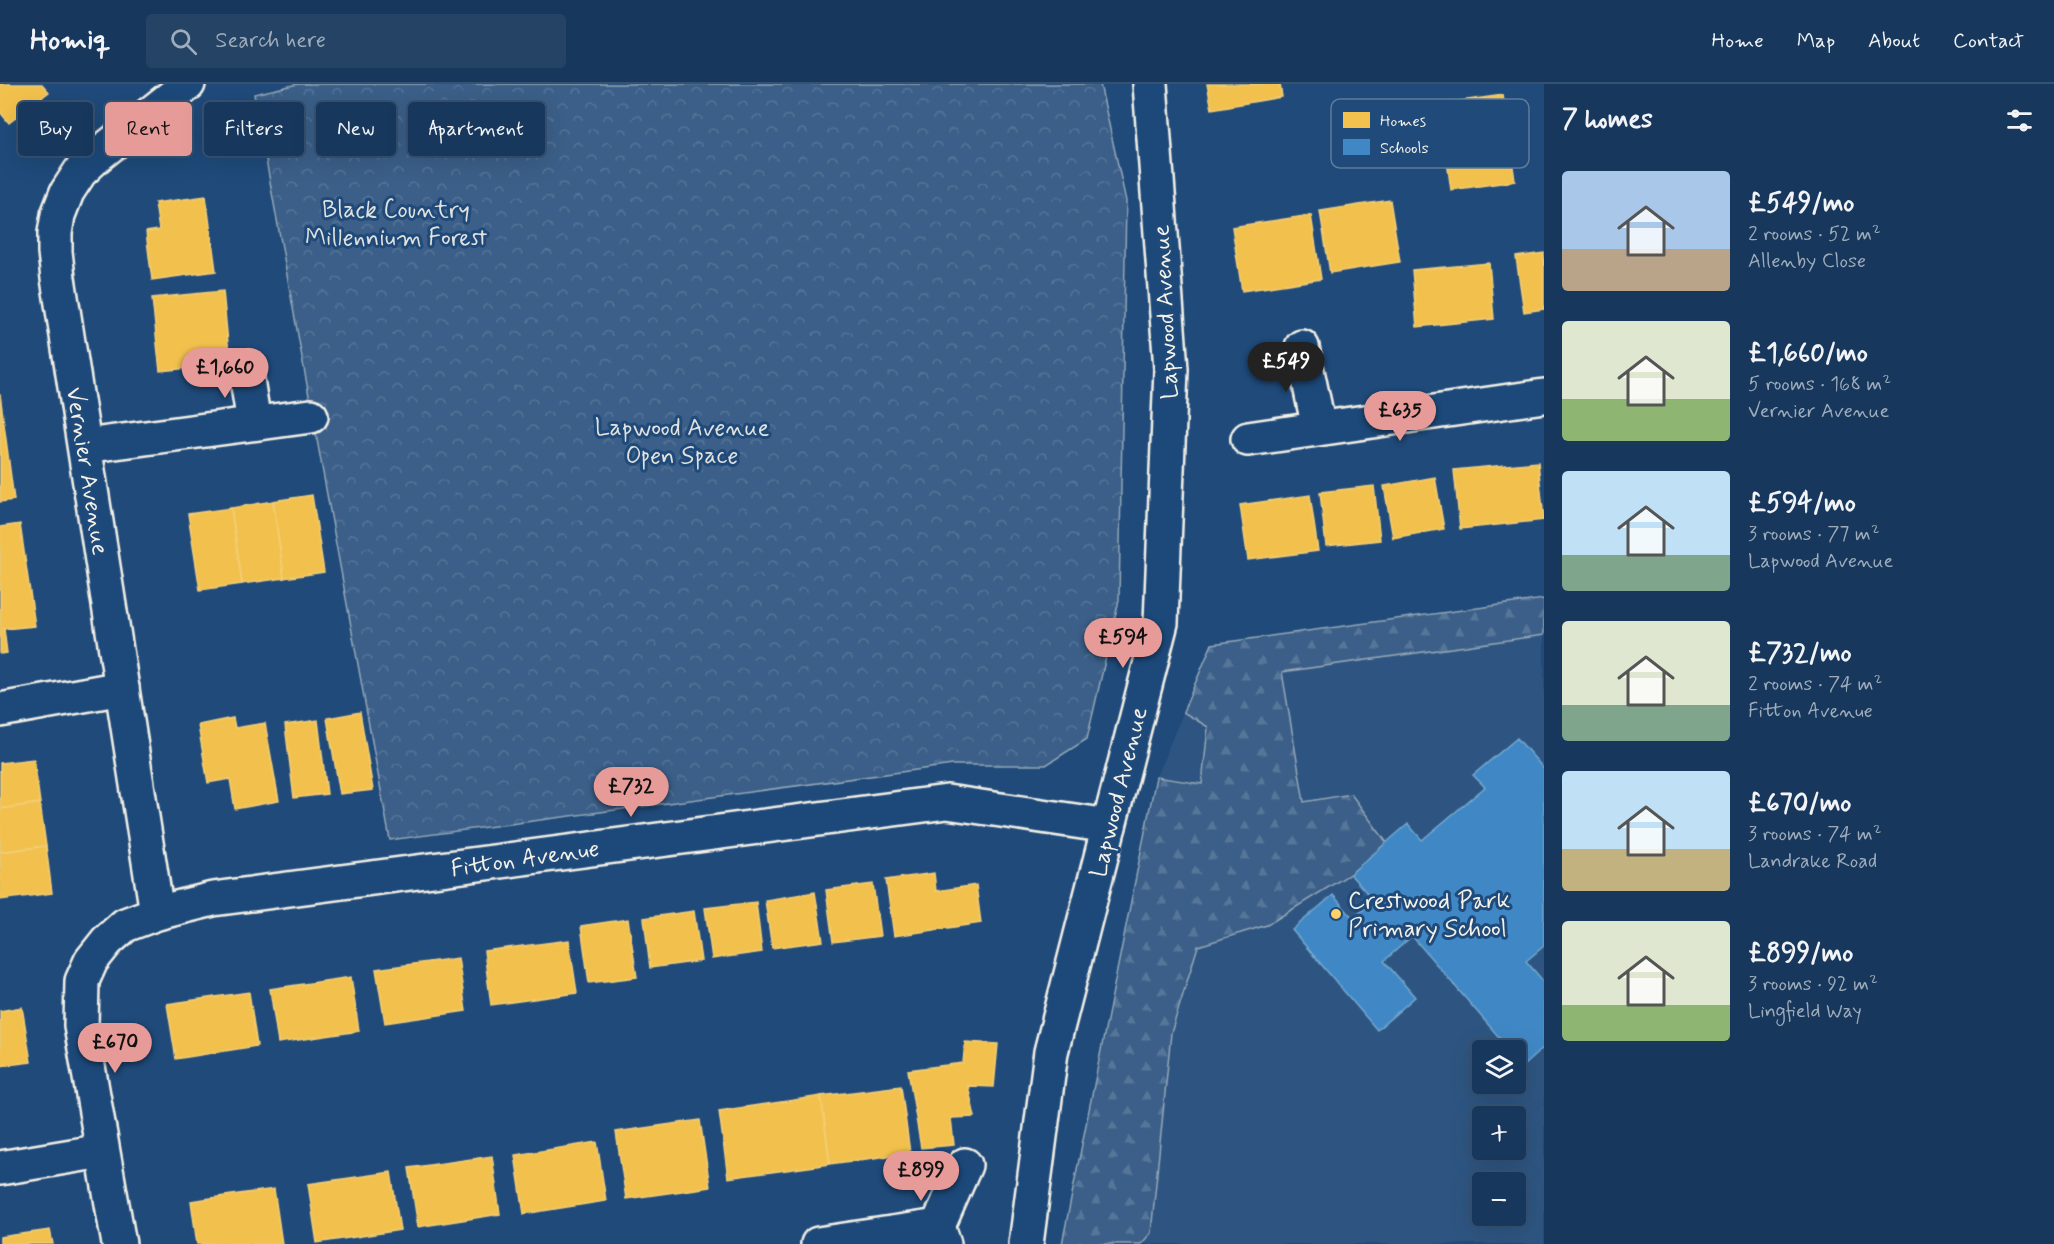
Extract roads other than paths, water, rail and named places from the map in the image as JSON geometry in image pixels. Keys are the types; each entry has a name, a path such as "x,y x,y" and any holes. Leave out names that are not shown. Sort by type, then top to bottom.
{"street":[{"name":"Vernier Avenue","path":"157,913 55,252 55,233 58,215 67,192 80,172 98,155 188,84"},
{"name":"Lapwood Avenue","path":"1026,1244 1051,1052 1161,622 1171,369 1150,84"},
{"path":"1302,347 1319,428"},
{"path":"245,367 255,423"},
{"path":"1248,439 1544,396"},
{"path":"85,446 311,416"},
{"path":"0,710 122,688"},
{"name":"Fitton Avenue","path":"119,1244 81,1026 82,981 91,961 107,941 125,925 157,913 213,898 947,802 1109,826"},
{"path":"0,1168 102,1152"},
{"path":"818,1244 941,1235 965,1165"}],"place":[{"name":"Crestwood Park Primary School","path":"1336,914"}],"park label":[{"name":"Black Country Millennium Forest","path":"396,223"},
{"name":"Lapwood Avenue Open Space","path":"682,441"}]}
